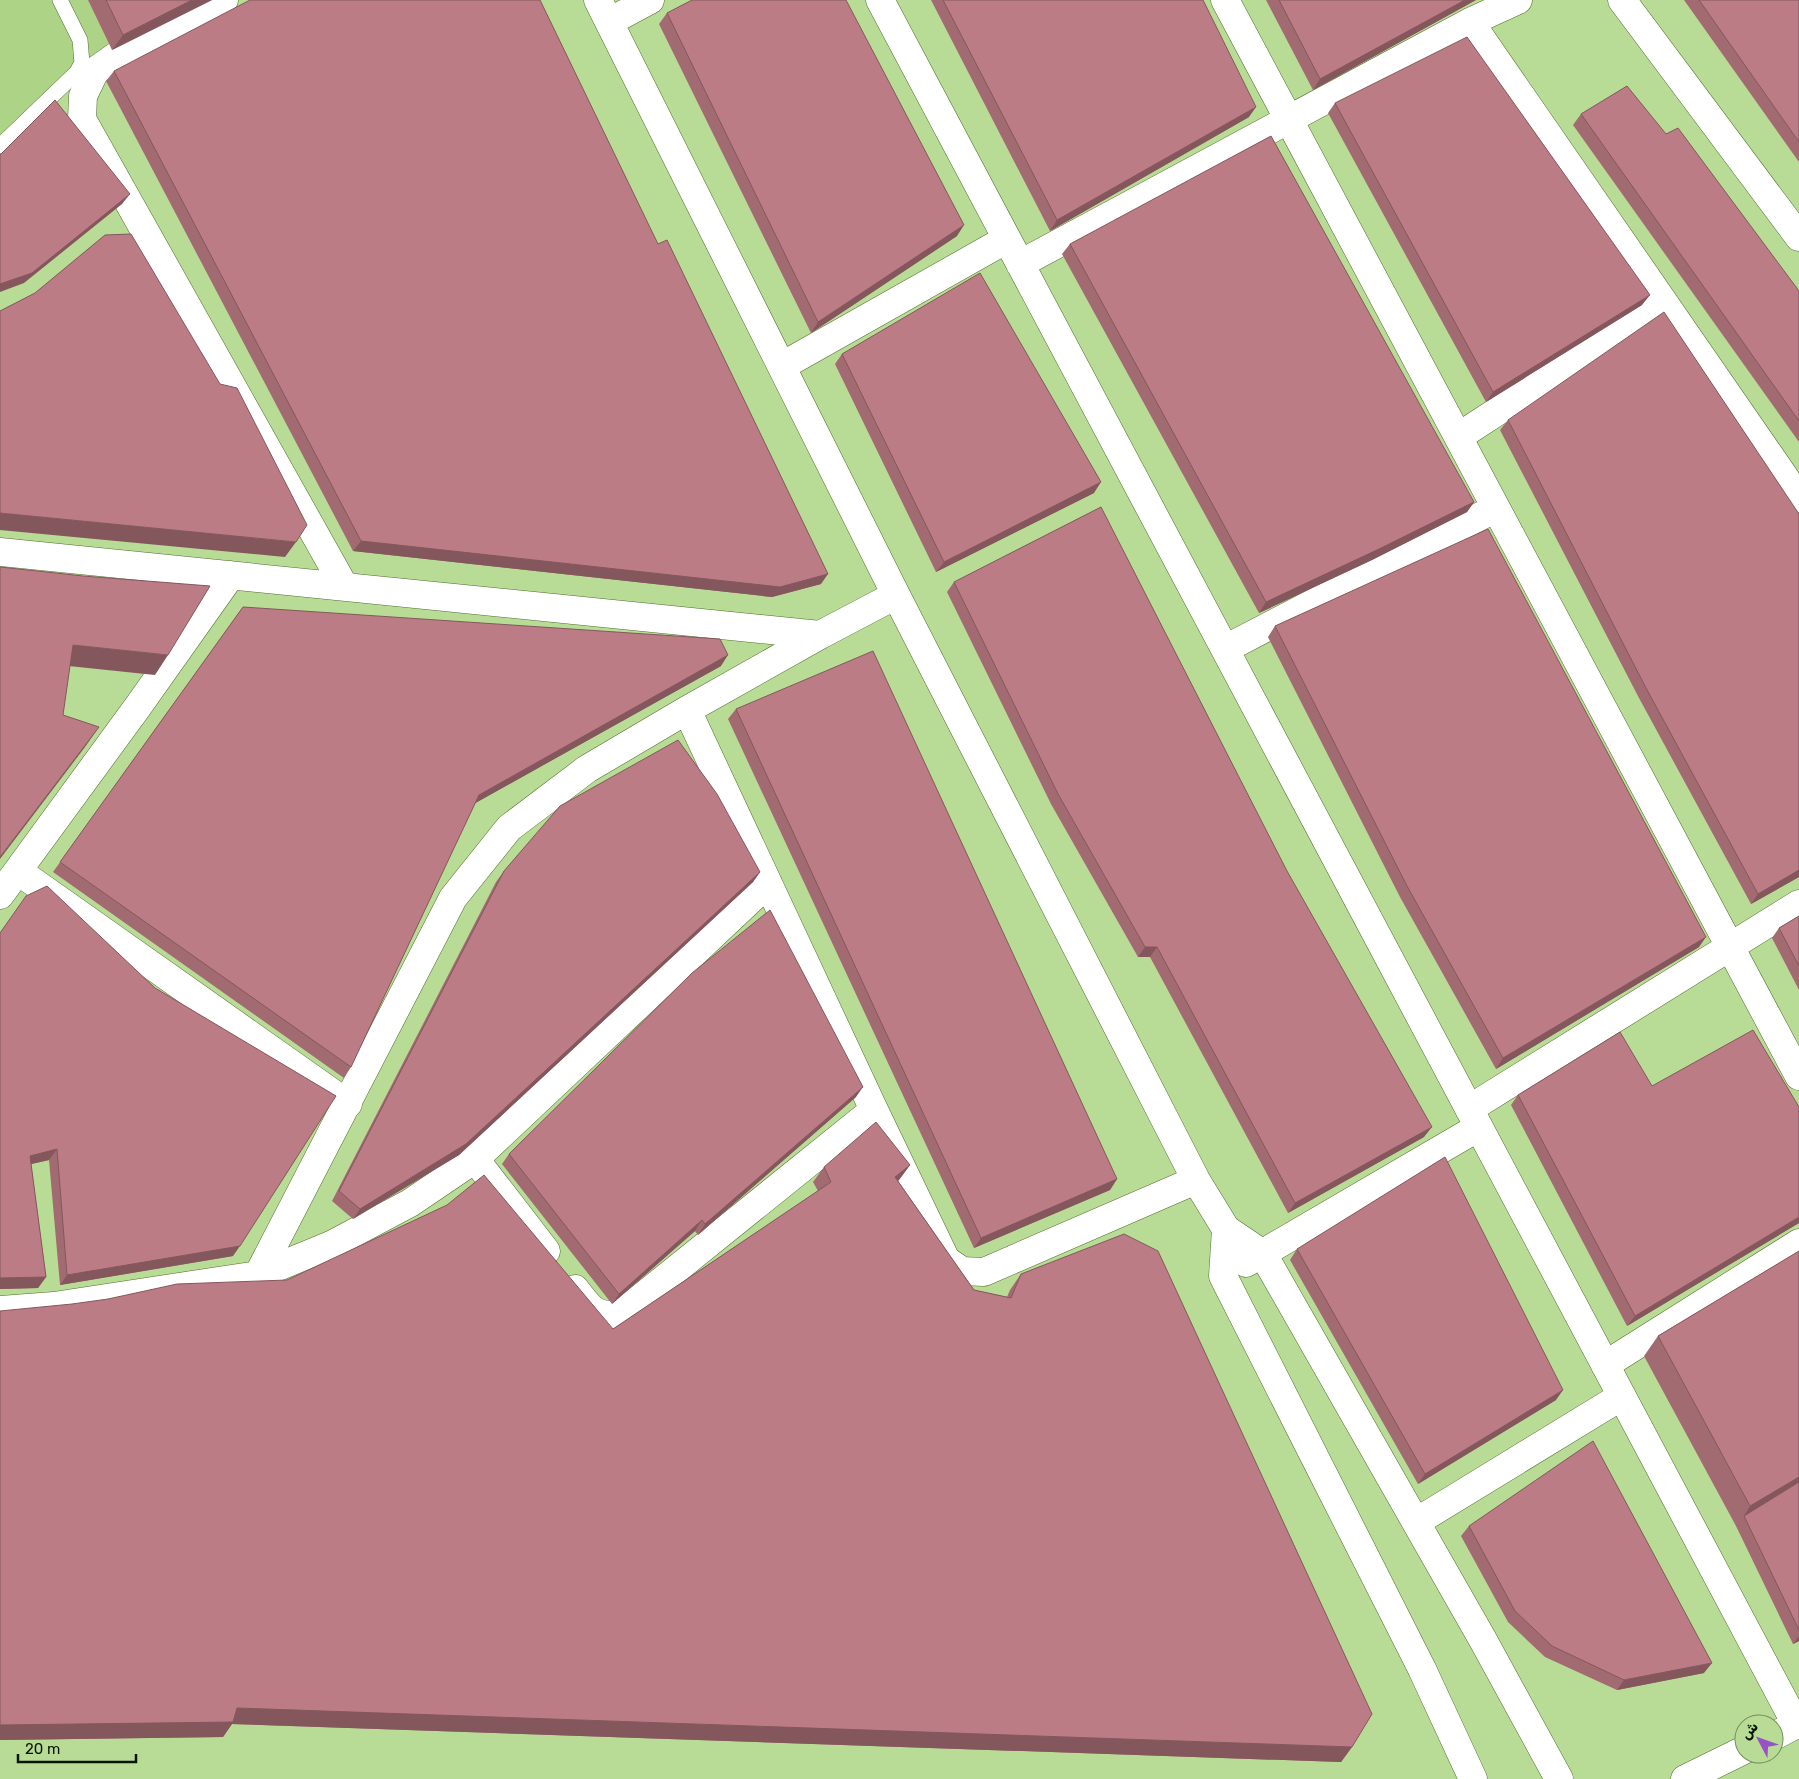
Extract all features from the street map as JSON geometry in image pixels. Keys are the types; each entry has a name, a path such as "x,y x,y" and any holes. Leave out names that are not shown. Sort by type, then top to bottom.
{"street":[{"path":"224,0 122,52 95,71 83,96 82,119 344,586"},
{"path":"650,0 604,11 896,595 1196,1180 1226,1229 1263,1254 1483,1640 1559,1779"},
{"path":"880,0 1622,1396 1790,1728"},
{"path":"1225,0 1799,1076"},
{"path":"1020,264 1470,22 1518,0"},
{"path":"1622,0 1799,238"},
{"path":"1470,22 1799,498"},
{"path":"782,366 1007,239"},
{"path":"1458,437 1664,303"},
{"path":"1225,649 1496,508"},
{"path":"0,552 820,635"},
{"path":"0,895 139,706 231,574"},
{"path":"258,1275 453,898 508,828 587,769 820,635 896,595"},
{"path":"687,710 946,1260 962,1271 984,1272 1196,1180"},
{"path":"18,871 348,1104"},
{"path":"0,1310 54,1306 258,1275 331,1245 410,1203 475,1159 768,883"},
{"path":"1223,1276 1263,1254 1474,1118 1730,947 1799,904"},
{"path":"475,1159 580,1295 595,1312 607,1316 622,1313 874,1110"},
{"path":"1226,1229 1223,1276 1422,1670 1473,1779"},
{"path":"1605,1365 1799,1243"},
{"path":"1416,1522 1622,1396"},
{"path":"1685,1779 1734,1755"}],"lane":[{"path":"0,146 76,73 82,63 80,40 60,0"}],"shaded area":[{"path":"0,0 88,0 112,50 0,136"}],"building":[{"path":"106,0 192,0 123,35"},
{"path":"250,0 540,0 658,244 667,240 828,574 780,587 361,541 114,71"},
{"path":"692,0 846,0 964,225 818,322 667,13"},
{"path":"943,0 1203,0 1256,107 1057,220"},
{"path":"1279,0 1465,0 1320,79"},
{"path":"1699,0 1799,0 1799,142"},
{"path":"1467,37 1650,295 1493,392 1335,103"},
{"path":"1627,86 1666,134 1678,128 1799,291 1799,421 1581,114"},
{"path":"55,100 130,194 32,273 0,284 0,155"},
{"path":"1271,136 1474,502 1266,602 1070,244"},
{"path":"131,234 220,384 237,388 307,525 296,542 0,513 0,311 35,293 105,235"},
{"path":"980,273 1101,482 944,562 842,354"},
{"path":"1664,312 1799,514 1799,870 1758,894 1646,688 1508,420"},
{"path":"1101,507 1287,871 1432,1127 1295,1203 1157,947 1145,947 1058,794 954,582"},
{"path":"1488,529 1706,937 1503,1058 1407,886 1275,626"},
{"path":"0,567 210,586 168,655 73,645 63,715 99,727 0,857"},
{"path":"243,607 720,639 728,655 479,795 351,1067 60,862"},
{"path":"873,651 1117,1179 981,1238 736,709"},
{"path":"678,740 717,794 760,872 466,1144 360,1209 339,1191 504,871 560,806"},
{"path":"47,886 155,988 336,1096 240,1246 67,1275 57,1149 30,1156 46,1277 0,1278 0,933 26,896"},
{"path":"770,910 863,1087 705,1224 702,1220 619,1294 509,1154 692,973"},
{"path":"1799,916 1799,966 1779,928"},
{"path":"1753,1030 1799,1107 1799,1217 1635,1316 1518,1095 1620,1032 1652,1086"},
{"path":"876,1122 910,1165 895,1177 974,1290 1011,1298 1021,1274 1124,1234 1158,1251 1372,1714 1352,1747 237,1708 233,1722 0,1725 0,1311 108,1299 177,1284 287,1280 447,1205 484,1175 613,1329 831,1182 824,1167"},
{"path":"1445,1157 1563,1390 1425,1474 1297,1249"},
{"path":"1799,1251 1799,1477 1750,1506 1658,1336"},
{"path":"1593,1441 1712,1663 1624,1680 1552,1646 1515,1611 1469,1526"},
{"path":"1799,1482 1799,1630 1744,1516"}]}
